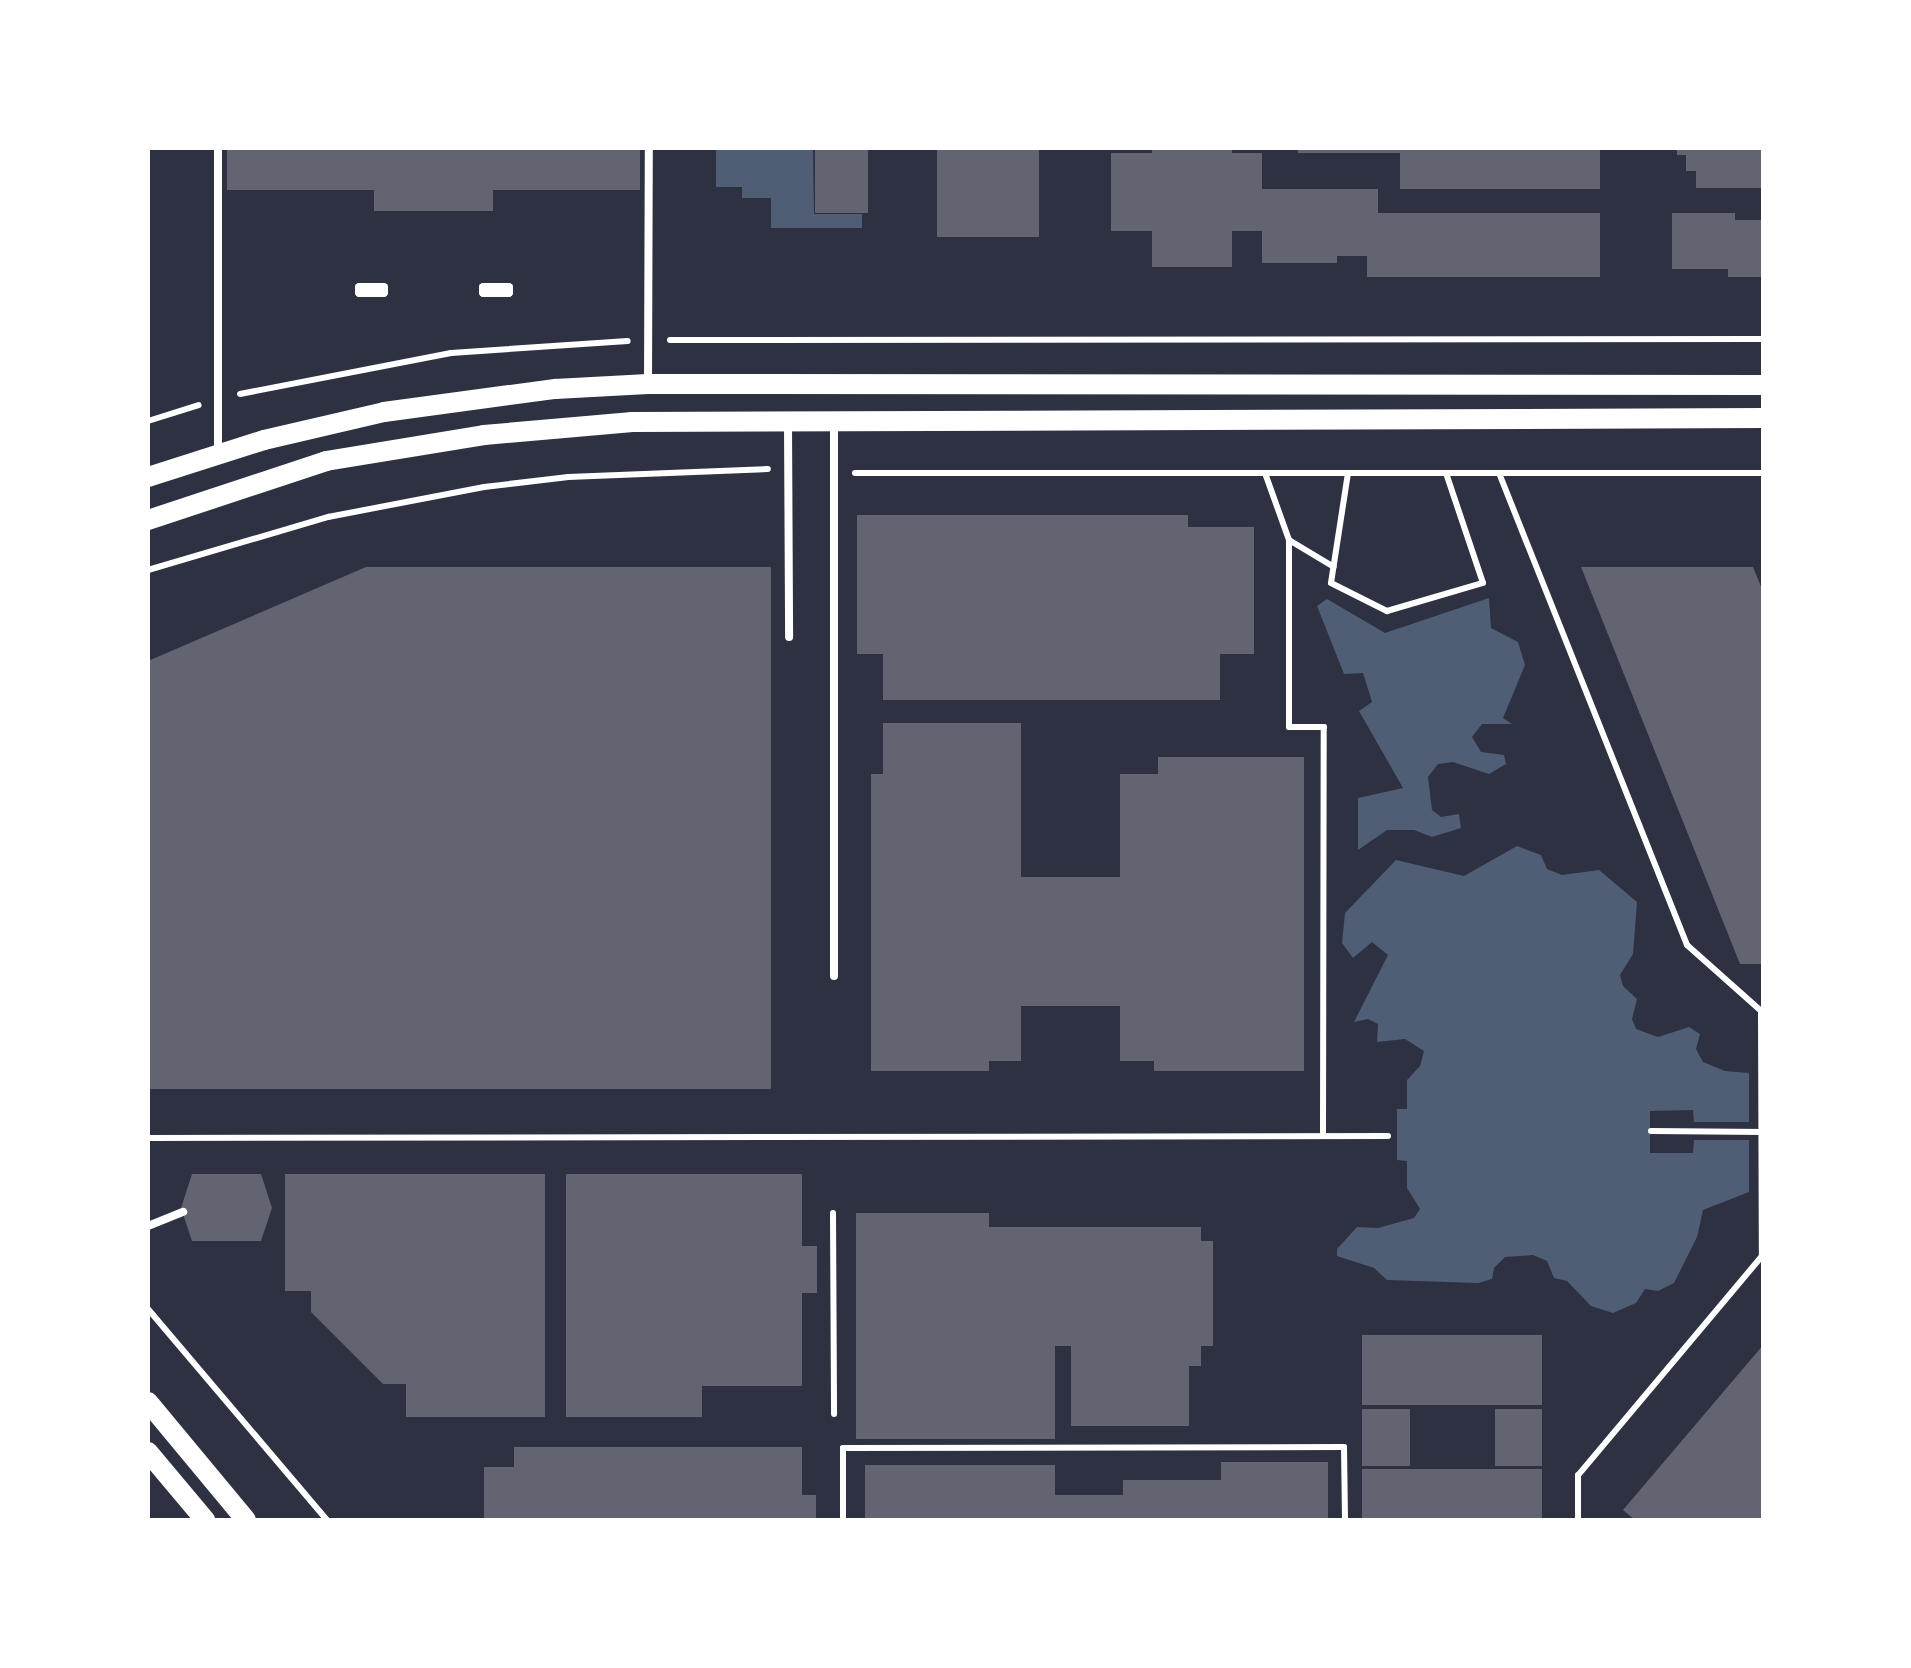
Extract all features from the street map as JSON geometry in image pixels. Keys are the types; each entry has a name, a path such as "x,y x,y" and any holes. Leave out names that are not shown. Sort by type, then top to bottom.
{"main road":[{"path":"148,477 384,412 555,388 648,384 1764,386"},
{"path":"148,520 326,461 484,435 632,422 1764,418"},
{"path":"148,1402 246,1520"},
{"path":"148,1452 205,1520"}],"lane":[{"path":"218,148 218,455"},
{"path":"648,148 648,384"},
{"path":"788,419 788,637"},
{"path":"834,419 834,976"},
{"path":"148,1226 182,1212"}],"path":[{"path":"655,340 1764,339"},
{"path":"231,396 450,353 638,341"},
{"path":"148,421 212,402"},
{"path":"148,570 328,517 497,485 609,475 776,469 788,473"},
{"path":"834,473 1764,473"},
{"path":"1266,473 1289,540 1289,727 1324,727 1324,1136"},
{"path":"1348,473 1331,583 1387,611 1482,582 1446,473"},
{"path":"1499,473 1687,945 1761,1011 1762,1256 1578,1476 1578,1520"},
{"path":"1289,540 1334,567"},
{"path":"1650,1131 1762,1132"},
{"path":"148,1138 1388,1136"},
{"path":"833,1213 834,1414"},
{"path":"148,1309 327,1520"},
{"path":"843,1520 843,1448 1344,1447 1344,1520"}],"water":[{"path":"716,148 813,148 814,214 862,214 862,228 771,228 771,198 742,198 742,187 716,187"},
{"path":"1489,598 1491,628 1518,642 1525,665 1503,718 1512,724 1482,724 1472,737 1481,752 1504,755 1506,764 1489,774 1453,762 1438,764 1428,777 1432,810 1441,817 1459,814 1461,828 1432,837 1414,830 1387,830 1358,850 1358,798 1403,788 1359,711 1372,702 1363,673 1344,674 1317,606 1327,599 1385,633"},
{"path":"1517,846 1541,855 1547,869 1562,875 1599,870 1637,902 1633,954 1620,975 1623,986 1637,999 1632,1019 1636,1029 1658,1037 1689,1027 1700,1034 1696,1049 1703,1062 1725,1071 1749,1073 1749,1122 1694,1122 1693,1110 1650,1111 1650,1153 1693,1153 1694,1140 1749,1140 1749,1192 1703,1210 1697,1237 1674,1283 1658,1291 1645,1289 1636,1303 1613,1313 1591,1306 1567,1281 1554,1278 1547,1261 1533,1255 1505,1257 1494,1268 1492,1279 1478,1283 1387,1280 1374,1268 1337,1256 1337,1249 1357,1227 1378,1228 1414,1218 1420,1209 1407,1188 1407,1161 1397,1160 1397,1109 1407,1109 1407,1080 1420,1066 1424,1051 1405,1039 1377,1042 1378,1024 1368,1019 1354,1022 1388,955 1372,942 1353,958 1342,943 1345,913 1396,860 1464,876"}],"building":[{"path":"227,148 640,148 640,190 493,190 493,211 374,211 374,190 227,190"},
{"path":"815,148 868,148 868,213 815,213"},
{"path":"937,148 1039,148 1039,237 937,237"},
{"path":"1152,148 1232,148 1232,153 1262,153 1262,189 1378,189 1378,213 1600,213 1600,277 1367,277 1367,256 1337,256 1337,263 1262,263 1262,231 1232,231 1232,267 1152,267 1152,231 1111,231 1111,153 1152,153"},
{"path":"1298,148 1600,148 1600,189 1400,189 1400,153 1298,153"},
{"path":"1677,148 1764,148 1764,188 1696,188 1696,171 1686,171 1686,155 1677,155"},
{"path":"1672,213 1735,213 1735,220 1764,220 1764,277 1728,277 1728,269 1672,269"},
{"path":"857,515 1188,515 1188,527 1254,527 1254,654 1220,654 1220,700 883,700 883,654 857,654"},
{"path":"366,567 771,567 771,1089 148,1089 148,661"},
{"path":"1581,567 1753,567 1764,594 1764,964 1740,964"},
{"path":"883,723 1021,723 1021,877 1120,877 1120,774 1158,774 1158,757 1304,757 1304,1071 1154,1071 1154,1061 1120,1061 1120,1006 1021,1006 1021,1061 989,1061 989,1071 871,1071 871,774 883,774"},
{"path":"192,1174 261,1174 272,1208 261,1241 192,1241 181,1208"},
{"path":"285,1174 545,1174 545,1417 406,1417 406,1384 383,1384 311,1312 311,1291 285,1291"},
{"path":"566,1174 802,1174 802,1246 817,1246 817,1293 802,1293 802,1386 702,1386 702,1417 566,1417"},
{"path":"856,1213 989,1213 989,1227 1201,1227 1201,1241 1213,1241 1213,1346 1201,1346 1201,1366 1189,1366 1189,1426 1071,1426 1071,1346 1055,1346 1055,1439 856,1439"},
{"path":"1362,1335 1542,1335 1542,1405 1362,1405"},
{"path":"1764,1344 1764,1520 1635,1520 1623,1510"},
{"path":"1362,1409 1410,1409 1410,1466 1362,1466"},
{"path":"1495,1409 1542,1409 1542,1466 1495,1466"},
{"path":"514,1447 802,1447 802,1495 816,1495 816,1520 484,1520 484,1467 514,1467"},
{"path":"1221,1462 1328,1462 1328,1520 865,1520 865,1465 1055,1465 1055,1495 1123,1495 1123,1480 1221,1480"},
{"path":"1362,1469 1542,1469 1542,1520 1362,1520"}]}
